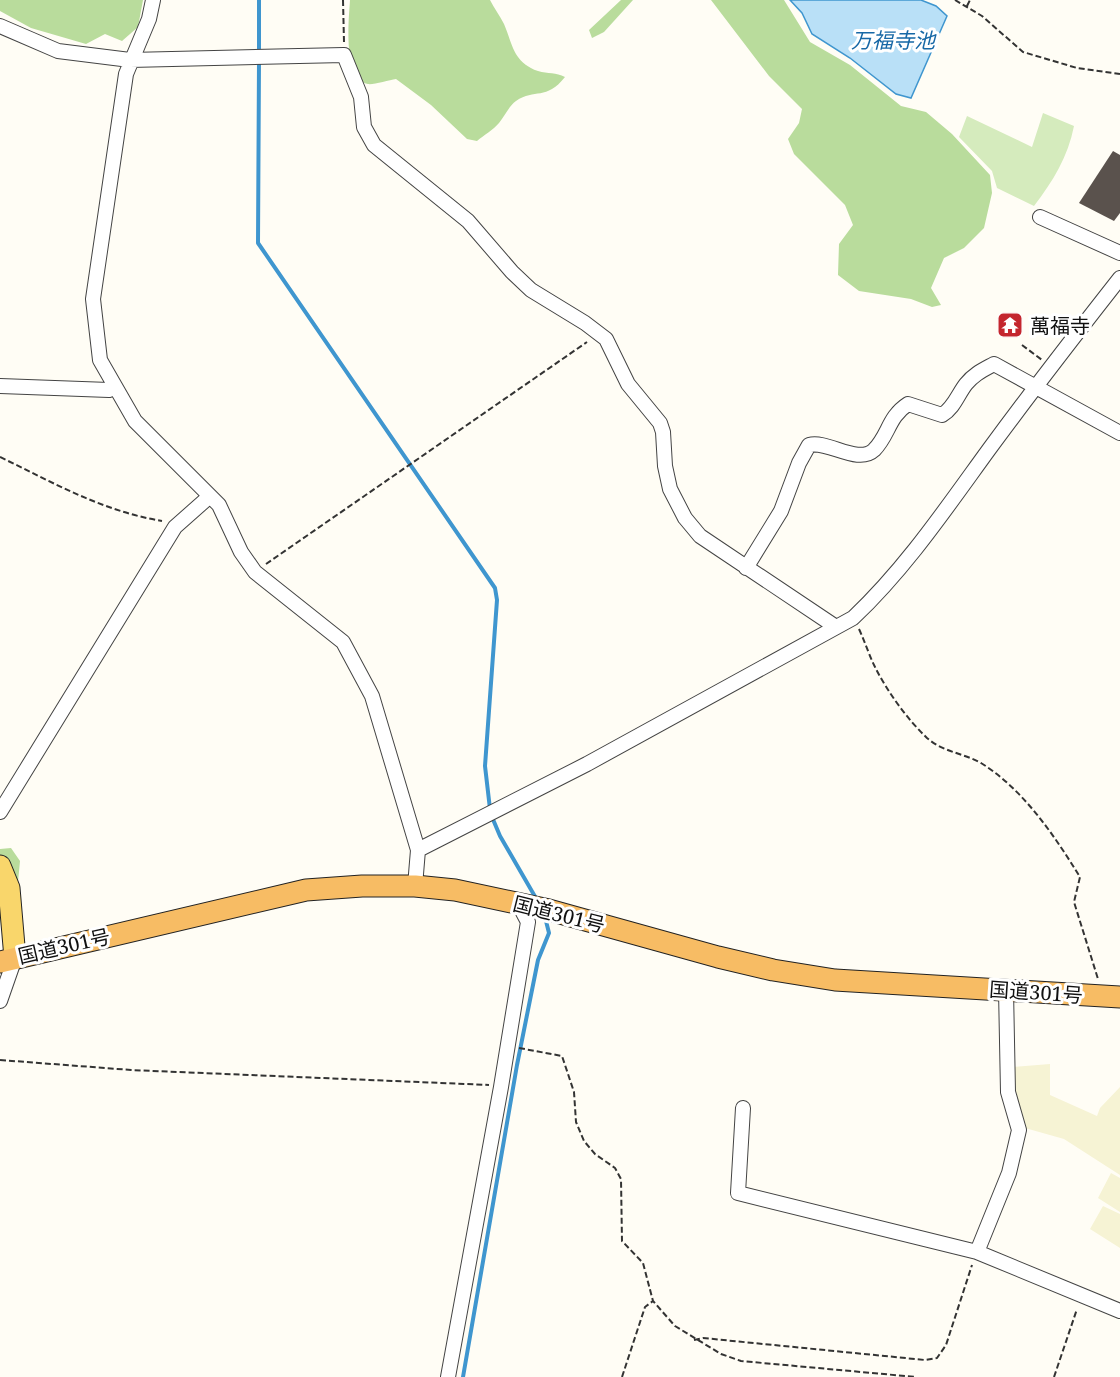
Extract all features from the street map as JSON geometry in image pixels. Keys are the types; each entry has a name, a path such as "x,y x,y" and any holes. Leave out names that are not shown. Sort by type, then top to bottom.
{"highway":[{"name":"国道301号","path":"8,960 306,890 362,886 415,886 455,890 533,906 773,970 835,980 1112,997"}],"main road":[{"path":"0,866 9,888 8,960"}],"street":[{"path":"153,0 149,19 130,60 93,299 100,360 135,421 219,505 241,552 255,572 343,642 372,696 418,850 415,886"},
{"path":"0,26 58,51 130,60 344,55 361,97 364,127 374,145 468,221 531,290 598,332 611,347 628,384 660,423 663,432 664,466 670,489 685,518 700,536 836,627"},
{"path":"1040,217 1120,253"},
{"path":"418,850 587,764 853,618 881,591 929,531 1036,386 1120,278"},
{"path":"746,568 781,511 799,463 809,445 817,443 850,453 866,454 874,449 896,412 908,404 942,415 949,411 966,384 977,373 994,364 1036,386 1046,395 1120,433"},
{"path":"0,386 109,390 114,388"},
{"path":"0,812 175,527 210,496"},
{"path":"448,1377 501,1087 528,922 533,906"},
{"path":"0,1001 8,960"},
{"path":"977,1252 1009,1173 1019,1130 1008,1092 1006,990"},
{"path":"743,1108 738,1193 977,1252 1120,1311"}],"path":[{"path":"343,0 344,55"},
{"path":"956,0 994,25 1023,52 1077,68 1120,74"},
{"path":"967,6 970,0"},
{"path":"255,572 598,332"},
{"path":"1022,345 1051,367"},
{"path":"0,457 80,496 126,515 165,522 175,527"},
{"path":"853,618 876,669 894,697 926,737 941,748 979,762 1002,779 1058,842 1080,877 1074,903 1112,997"},
{"path":"526,1049 562,1056 574,1092 576,1122 584,1141 595,1154 615,1168 621,1179 622,1241 643,1263 654,1301 675,1326 694,1340 741,1361 916,1377"},
{"path":"0,1060 131,1070 501,1087"},
{"path":"694,1340 703,1338 925,1360 937,1358 946,1345 977,1252"},
{"path":"1054,1377 1082,1294"},
{"path":"622,1377 645,1307 654,1301"}],"shaded area":[{"path":"1050,1064 1050,1095 1097,1116 1100,1108 1120,1087 1120,1175 1064,1139 1025,1128 1014,1091 1013,1067"},
{"path":"1111,1173 1120,1178 1120,1212 1098,1198"},
{"path":"1103,1206 1120,1214 1120,1248 1090,1229"}],"green space":[{"path":"0,0 143,0 138,27 122,41 105,34 86,44 31,28 0,11"},
{"path":"350,0 490,0 504,24 515,52 523,63 538,71 565,77 546,92 529,95 516,101 497,126 477,141 467,139 431,105 396,79 370,84 360,80 354,71 349,47"},
{"path":"621,0 633,0 604,32 592,38 589,30"},
{"path":"711,0 784,0 810,42 850,65 901,106 926,112 952,134 990,175 992,193 984,228 964,248 944,258 931,288 941,305 932,307 911,299 859,291 838,275 839,244 853,225 845,205 794,154 788,139 799,123 802,109 769,76"},
{"path":"1043,113 1074,126 1059,168 1034,206 997,188 992,171 959,137 967,116 1032,147"},
{"path":"11,848 20,861 18,882 2,899 0,926 0,849"}],"water":[{"name":"万福寺池","path":"790,0 921,0 936,6 947,16 911,98 896,94 850,58 812,34 802,13"}],"building":[{"path":"1113,151 1120,155 1120,213 1114,221 1079,203"}],"waterway":[{"path":"259,0 259,53"},
{"path":"259,61 258,243 495,588 497,600 485,766 490,809"},
{"path":"492,817 500,836 537,900"},
{"path":"463,1377 517,1065 538,960 549,933 545,917"}],"place":[{"name":"萬福寺","path":"1010,325"}]}
